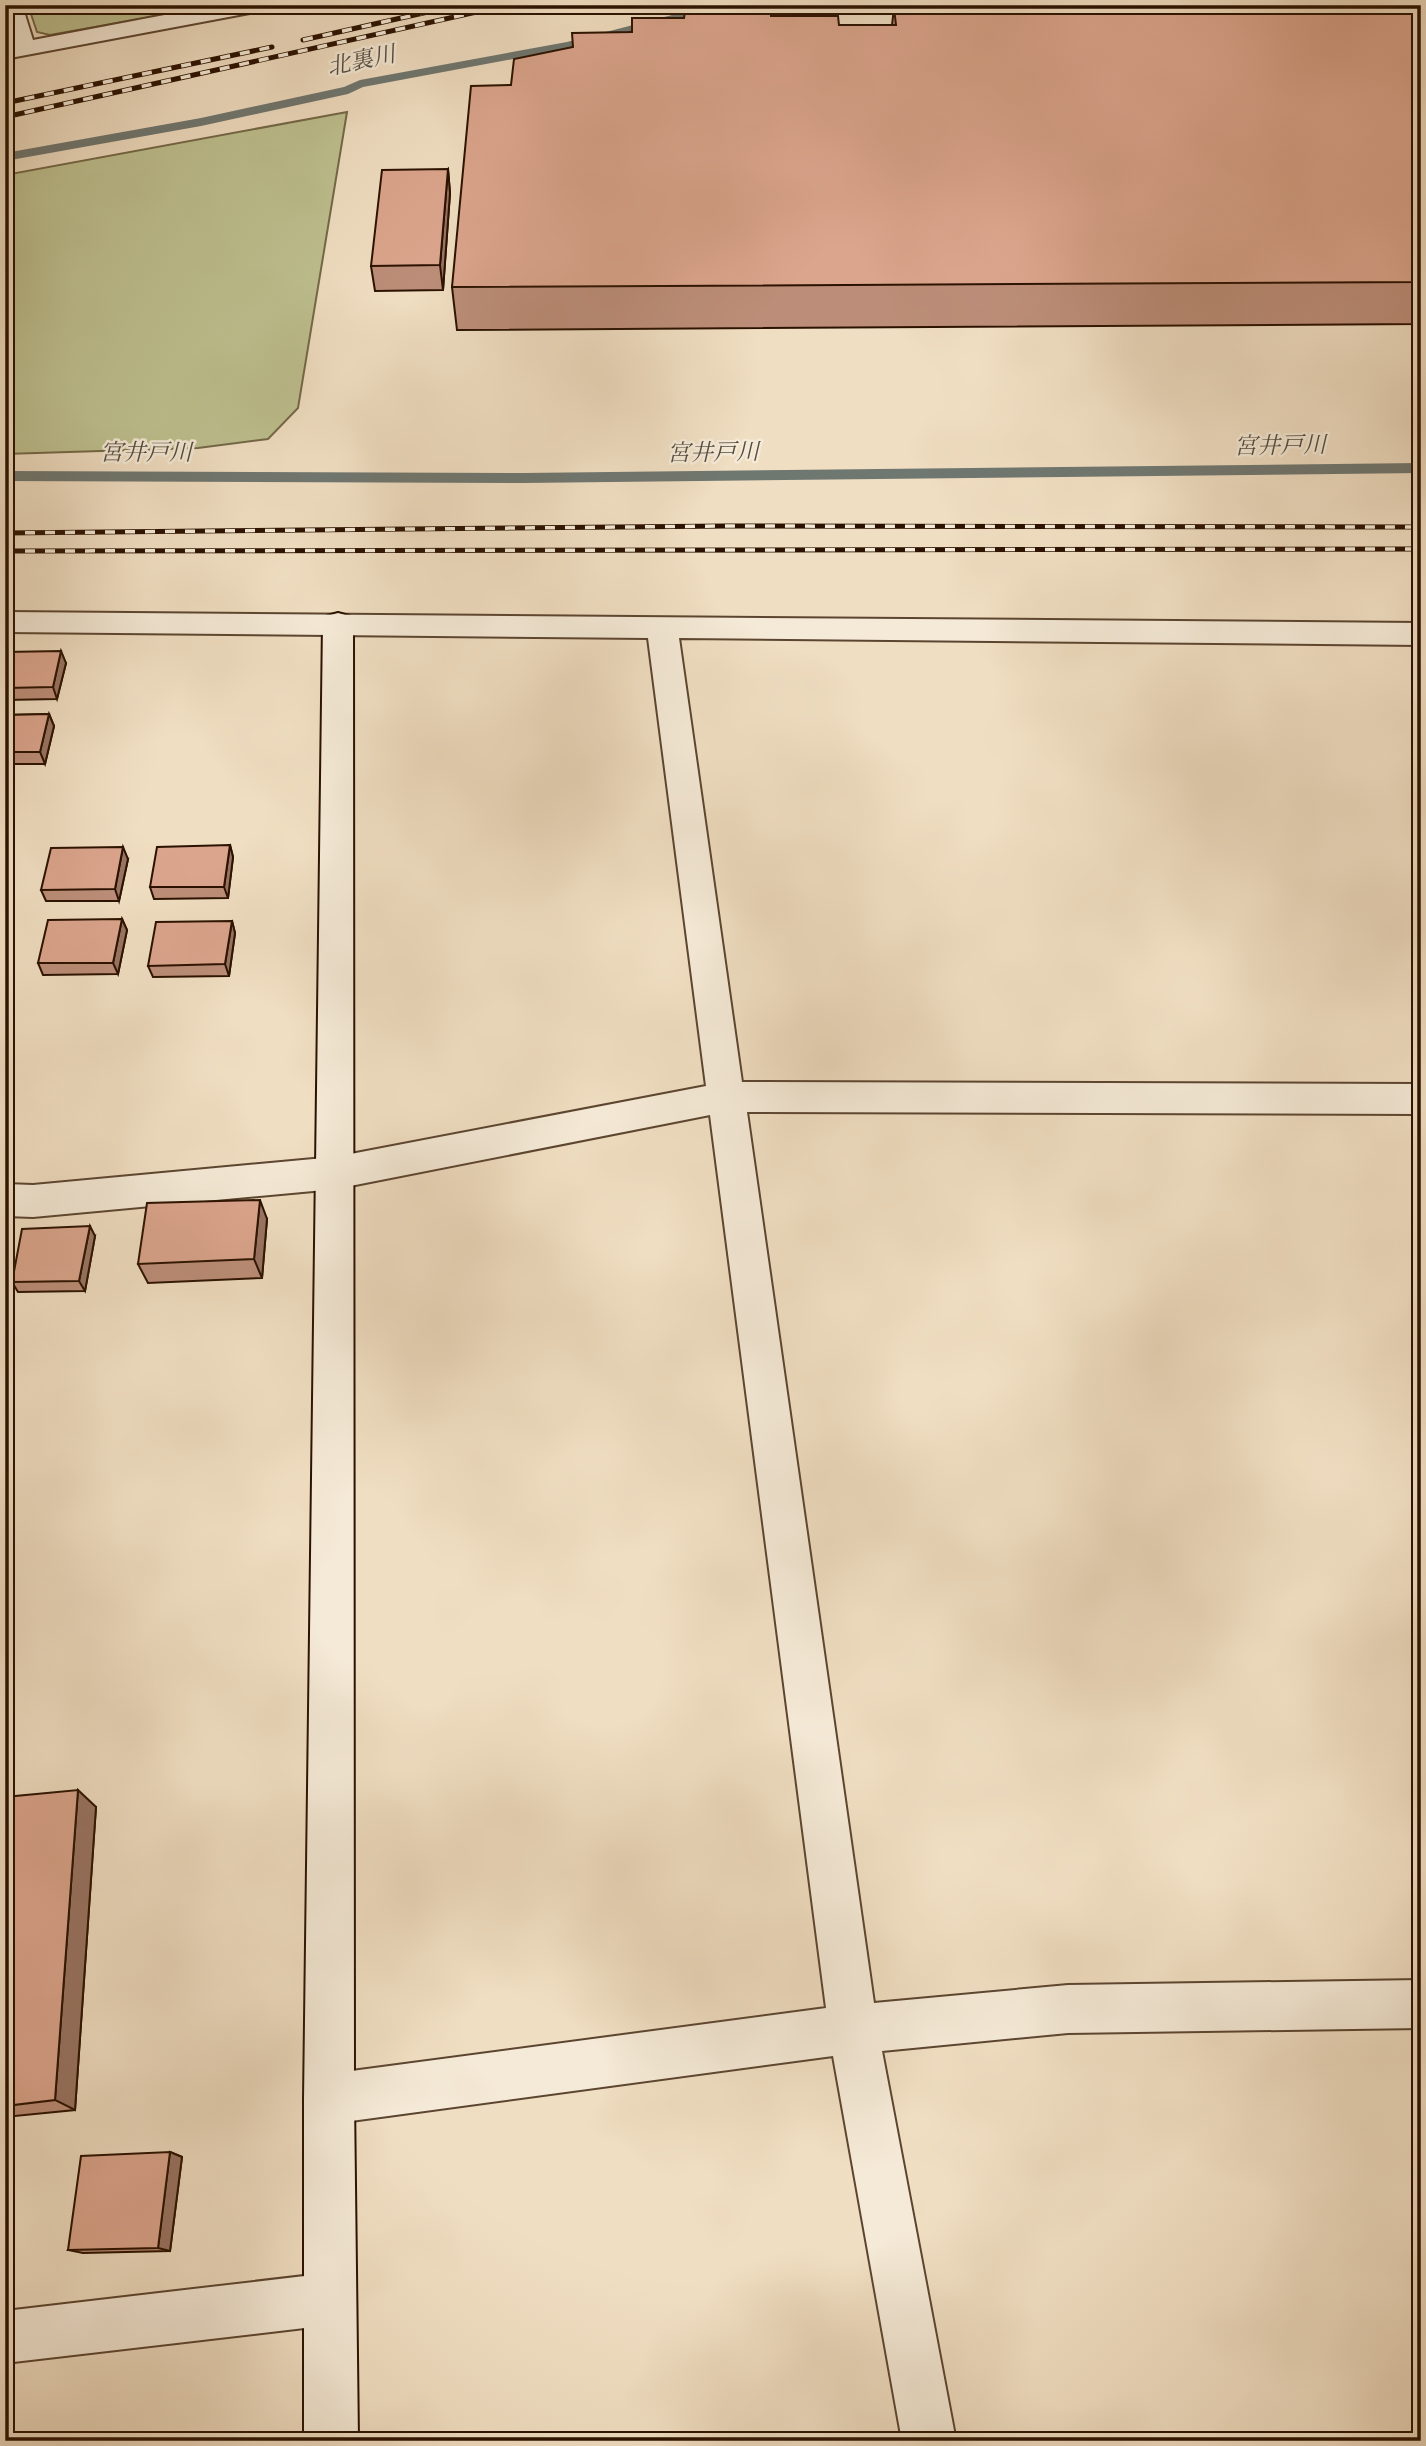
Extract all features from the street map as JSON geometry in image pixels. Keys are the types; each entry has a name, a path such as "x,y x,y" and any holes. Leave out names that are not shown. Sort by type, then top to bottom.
{"street":[{"path":"10,5 14,50 255,5"},
{"path":"5,622 1421,634"},
{"path":"331,2441 329,2099 338,623"},
{"path":"662,628 853,2029 929,2441"},
{"path":"5,1200 33,1201 335,1173 727,1097 1421,1100"},
{"path":"329,2099 853,2029 1068,2009 1421,2004"},
{"path":"5,2337 330,2299"}],"green space":[{"path":"28,5 218,5 50,35 37,32"},
{"path":"347,112 298,408 268,439 198,448 5,454 5,175"}],"building":[{"path":"686,5 770,5 771,16 838,16 839,25 896,25 894,8 1421,6 1421,282 452,287 471,86 511,85 514,59 573,47 572,33 632,32 632,18 684,18"},
{"path":"448,169 440,265 371,266 382,170"},
{"path":"61,651 53,687 5,688 5,652"},
{"path":"49,714 40,752 5,752 5,715"},
{"path":"230,845 224,887 150,887 157,847"},
{"path":"123,847 115,889 41,890 51,848"},
{"path":"122,919 113,963 38,963 48,920"},
{"path":"232,921 225,964 148,966 156,922"},
{"path":"260,1200 254,1259 138,1264 147,1203"},
{"path":"90,1226 79,1281 12,1282 22,1229"},
{"path":"78,1790 55,2100 5,2106 5,1797"},
{"path":"170,2152 158,2248 68,2250 81,2156"}],"waterway":[{"name":"北裏川","path":"5,157 201,122 348,90 360,84 567,45 726,5"},
{"name":"宮井戸川","path":"5,476 523,478 1421,468"}],"railway":[{"path":"303,40 459,5"},
{"path":"5,117 508,5"},
{"path":"5,103 272,47"},
{"path":"5,533 727,526 1421,527"},
{"path":"5,551 1421,549"}]}
